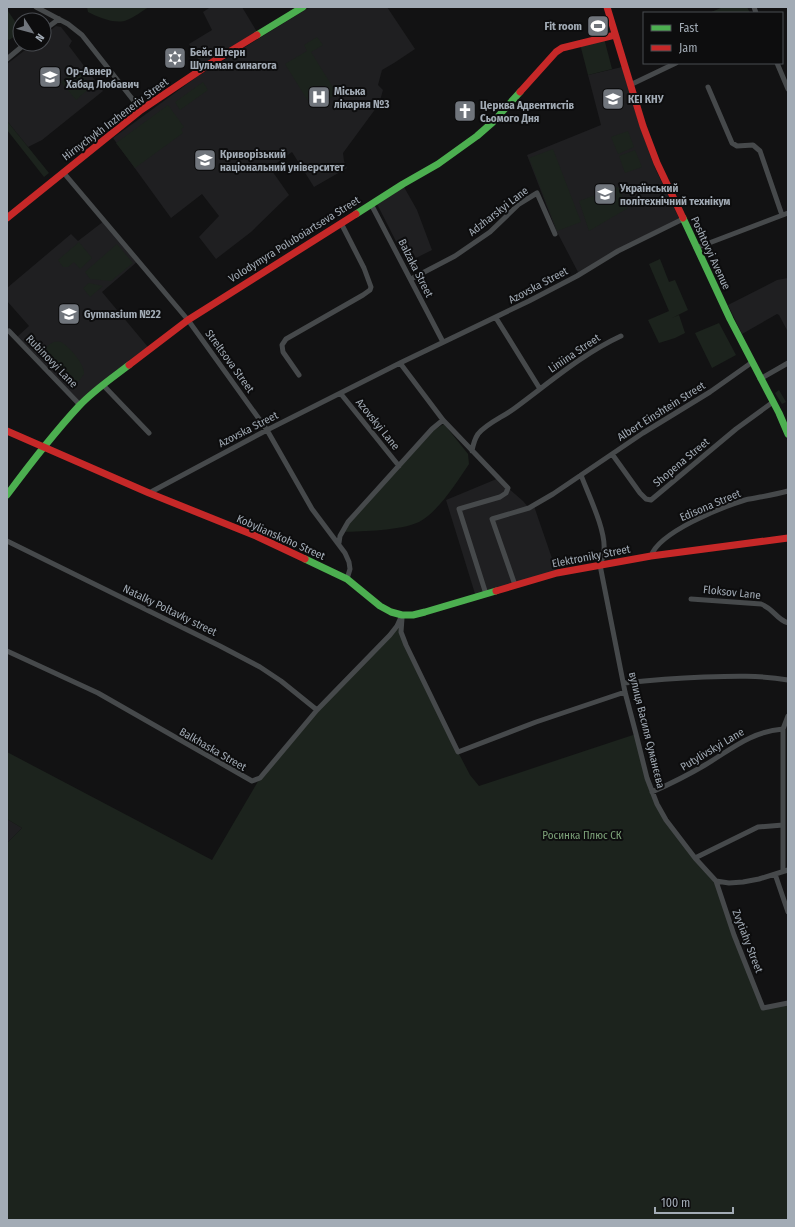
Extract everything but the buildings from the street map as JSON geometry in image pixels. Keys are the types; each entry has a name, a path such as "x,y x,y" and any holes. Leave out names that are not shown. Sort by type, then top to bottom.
{"street":[{"path":"36,7 59,19 82,35 141,110"},
{"name":"Hirnychykh Inzheneriv Street","path":"7,218 141,110 211,63 303,7"},
{"name":"Poshtovyi Avenue","path":"607,7 643,126 657,163 751,363 773,402 788,434"},
{"path":"52,24 59,19"},
{"name":"Volodymyra Poluboiartseva Street","path":"7,496 43,447 80,406 103,385 188,320 402,184 438,164 477,136 493,122 556,52 562,48 615,35"},
{"path":"7,59 15,52"},
{"path":"630,84 674,64"},
{"path":"777,64 788,89"},
{"path":"708,87 732,143 737,146 753,145 760,152 782,215"},
{"name":"Streltsova Street","path":"63,172 188,320 267,430 312,509 339,543 349,562 350,573 347,579"},
{"name":"Adzharskyi Lane","path":"411,279 455,256 490,232 519,204 538,193 555,234"},
{"name":"Balzaka Street","path":"371,204 443,342"},
{"path":"696,248 788,213"},
{"name":"Azovska Street","path":"149,493 267,430 400,363 496,318 577,276 618,251 683,219"},
{"path":"299,375 283,352 282,345 286,339 363,295 370,290 371,287 364,268 341,223"},
{"path":"496,318 540,389"},
{"name":"Rubinovyi Lane","path":"9,331 80,406"},
{"name":"Liniina Street","path":"472,451 474,441 478,433 514,409 561,373 606,342 620,336"},
{"path":"400,363 443,420 508,488 506,493 500,496 459,509 486,594"},
{"name":"Albert Einshtein Street","path":"514,585 492,518 534,506 656,425 710,392 751,363"},
{"path":"760,379 788,363"},
{"path":"103,385 149,433"},
{"name":"Azovskyi Lane","path":"341,394 399,466"},
{"name":"Shopena Street","path":"612,454 640,493 646,499 652,500 736,429 773,402"},
{"path":"339,543 340,536 348,522 432,429 443,420"},
{"name":"Kobylianskoho Street","path":"7,431 149,493 256,536 347,579 386,609 402,615"},
{"path":"581,475 604,540 604,553 600,565"},
{"name":"Edisona Street","path":"651,556 655,548 669,536 697,520 747,500 788,491"},
{"name":"Elektroniky Street","path":"402,615 413,615 425,612 557,573 651,556 788,538"},
{"name":"Natalky Poltavky street","path":"7,541 260,667 281,681 317,710"},
{"name":"вулиця Василя Суманєєва","path":"600,565 625,692 652,792 670,826 695,858 716,881"},
{"name":"Floksov Lane","path":"691,598 761,604 769,607 781,621 788,623"},
{"path":"402,615 401,632 406,645 458,752 536,722 625,692"},
{"name":"Balkhaska Street","path":"7,651 98,693 252,781 260,778 317,710 390,635 397,626 402,615"},
{"path":"624,683 660,679 735,676 772,677 788,680"},
{"path":"716,881 729,883 743,882 786,871 783,825 783,730 788,716"},
{"name":"Putylivskyi Lane","path":"652,792 676,781 744,740 757,734 774,730 783,730"},
{"path":"695,858 758,827 783,825"},
{"path":"774,874 788,912"},
{"name":"Zvytiahy Street","path":"716,881 734,935 763,1008 788,1003"}],"shaded area":[{"path":"209,7 242,7 257,32 202,65 189,44 212,30 203,12"},
{"path":"310,7 387,7 415,49 382,70 378,85 383,90 379,104 343,153 347,168 314,187 292,152 270,168 289,195 251,232 216,259 199,237 219,216 202,194 171,218 113,138 198,76"},
{"name":"Ор-Авнер Хабад Любавич","path":"56,26 61,27 72,41 69,46 103,91 42,140 28,147 7,121 7,64 23,52 52,52 52,29"},
{"name":"Український політехнічний технікум","path":"622,67 639,124 655,168 680,220 579,274 556,230 527,155 601,125 588,75"},
{"path":"404,187 417,210 432,250 416,258 413,253 404,257 377,204"},
{"name":"Gymnasium №22","path":"104,221 138,261 102,292 148,347 79,402 17,337 29,326 7,301 7,288 71,234 78,241"},
{"path":"788,278 788,332 777,314 742,334 728,305 777,280"},
{"path":"499,478 529,508 534,506 557,573 476,597 446,500"},
{"path":"7,819 22,828 7,843"}],"green space":[{"path":"87,7 149,7 130,19 118,22 107,20 92,14 88,12"},
{"path":"723,7 747,7 750,12 711,12"},
{"path":"8,11 12,17 12,38 9,40 7,38"},
{"path":"317,37 323,45 311,52 337,94 313,109 285,64 307,51 304,45"},
{"path":"604,38 612,69 588,75 580,44"},
{"path":"78,68 91,87 76,100 61,82"},
{"path":"203,82 208,90 180,110 175,102"},
{"path":"168,105 184,127 181,129 183,133 135,168 116,143"},
{"path":"7,121 49,173 44,177 7,130"},
{"path":"628,131 634,147 618,154 611,137"},
{"path":"553,149 581,222 557,231 529,158"},
{"path":"635,150 642,167 625,173 619,156"},
{"path":"618,187 628,208 589,231 579,201"},
{"path":"79,242 92,258 80,269 74,262 68,267 63,267 58,260"},
{"path":"117,244 133,263 111,281 90,279 85,272"},
{"path":"660,259 669,282 675,280 688,310 672,318 679,315 685,333 659,343 648,320 669,311 649,264"},
{"path":"89,283 103,286 90,297 83,288"},
{"path":"719,323 736,355 712,368 695,333"},
{"path":"54,342 63,343 67,346 80,362 84,370 84,374 79,381 70,383 66,381 48,361 45,353 46,349"},
{"path":"779,390 786,402 782,404 775,393"},
{"path":"444,424 468,454 469,464 440,504 426,517 411,525 381,530 343,532 350,521 434,430"},
{"name":"Росинка Плюс СК","path":"402,615 401,632 458,752 470,775 479,786 636,734 647,778 666,820 716,881 763,1007 788,1003 788,1220 7,1220 7,843 22,828 7,819 7,752 212,860 260,778 317,710 390,635"}],"traffic: fast":[{"path":"257,35 303,7"},
{"path":"356,214 438,164 477,136 493,122 520,92"},
{"path":"683,218 730,319 779,413 788,434"},
{"path":"7,495 42,449 79,406 97,389 129,365"},
{"path":"305,559 347,579 380,606 391,612 402,615 413,615 425,612 496,591"}],"traffic: jam":[{"path":"607,7 643,126 657,163 683,218"},
{"path":"7,218 141,110 211,63 257,35"},
{"path":"520,92 556,52 562,48 615,35"},
{"path":"129,365 188,320 356,214"},
{"path":"7,431 149,493 256,536 305,559"},
{"path":"496,591 557,573 651,556 788,538"}],"place":[{"name":"Fit room","path":"598,26"},
{"name":"Бейс Штерн Шульман синагога","path":"175,58"},
{"name":"Ор-Авнер Хабад Любавич","path":"50,77"},
{"name":"Міська лікарня №3","path":"319,97"},
{"name":"КЕІ КНУ","path":"613,99"},
{"name":"Церква Адвентистів Сьомого Дня","path":"465,111"},
{"name":"Криворізький національний університет","path":"205,160"},
{"name":"Український політехнічний технікум","path":"605,194"},
{"name":"Gymnasium №22","path":"69,314"}]}
